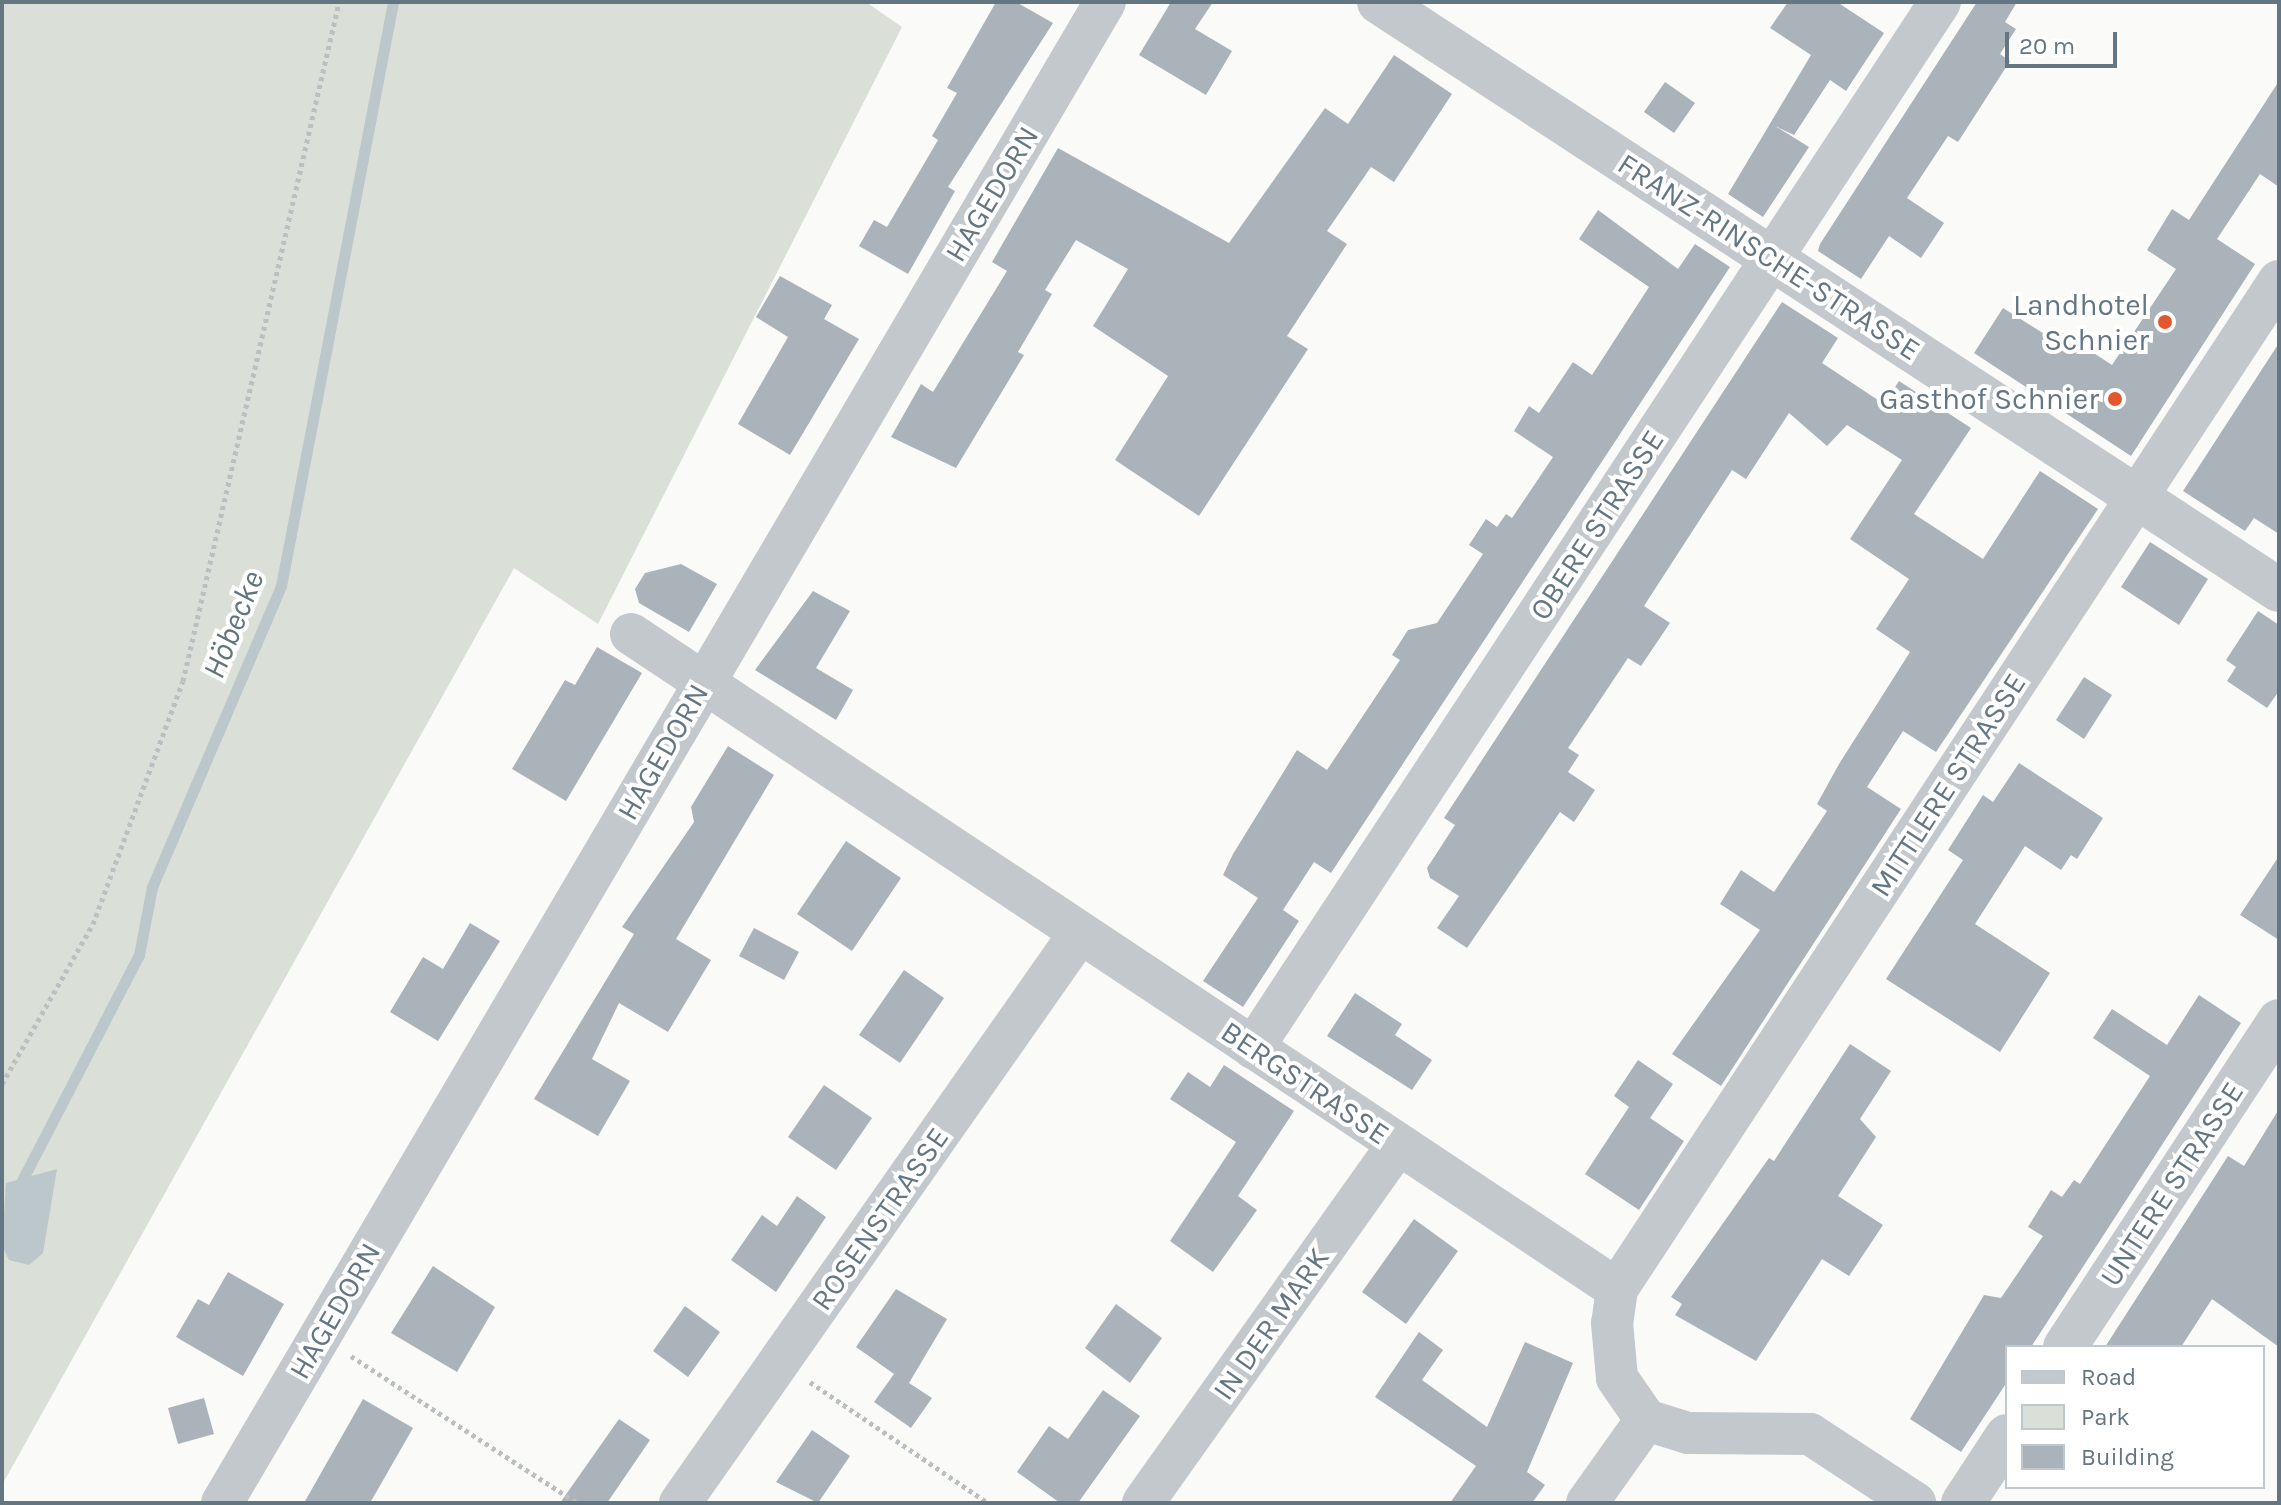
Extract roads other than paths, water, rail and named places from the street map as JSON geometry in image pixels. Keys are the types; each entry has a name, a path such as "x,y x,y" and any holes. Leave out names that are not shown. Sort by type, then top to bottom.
{"street":[{"name":"HAGEDORN","path":"222,1503 1105,2"},
{"name":"FRANZ-RINSCHE-STRASSE","path":"1379,2 2279,590"},
{"name":"OBERE STRASSE","path":"1253,1048 1940,2"},
{"name":"MITTLERE STRASSE","path":"1617,1289 2279,281"},
{"name":"BERGSTRASSE","path":"631,634 1617,1289"},
{"name":"ROSENSTRASSE","path":"680,1503 1079,934"},
{"name":"UNTERE STRASSE","path":"2066,1345 2279,1021"},
{"name":"IN DER MARK","path":"1143,1503 1398,1144"},
{"path":"1617,1289 1612,1323 1617,1378 1646,1420 1688,1433 1810,1434 1915,1503"},
{"path":"1587,1503 1646,1420"},
{"path":"1963,1503 2005,1439"}],"waterway":[{"name":"Höbecke","path":"16,1192 139,955 152,887 281,586 393,2"}],"place":[{"name":"Landhotel Schnier","path":"2165,322"},
{"name":"Gasthof Schnier","path":"2115,399"}]}
